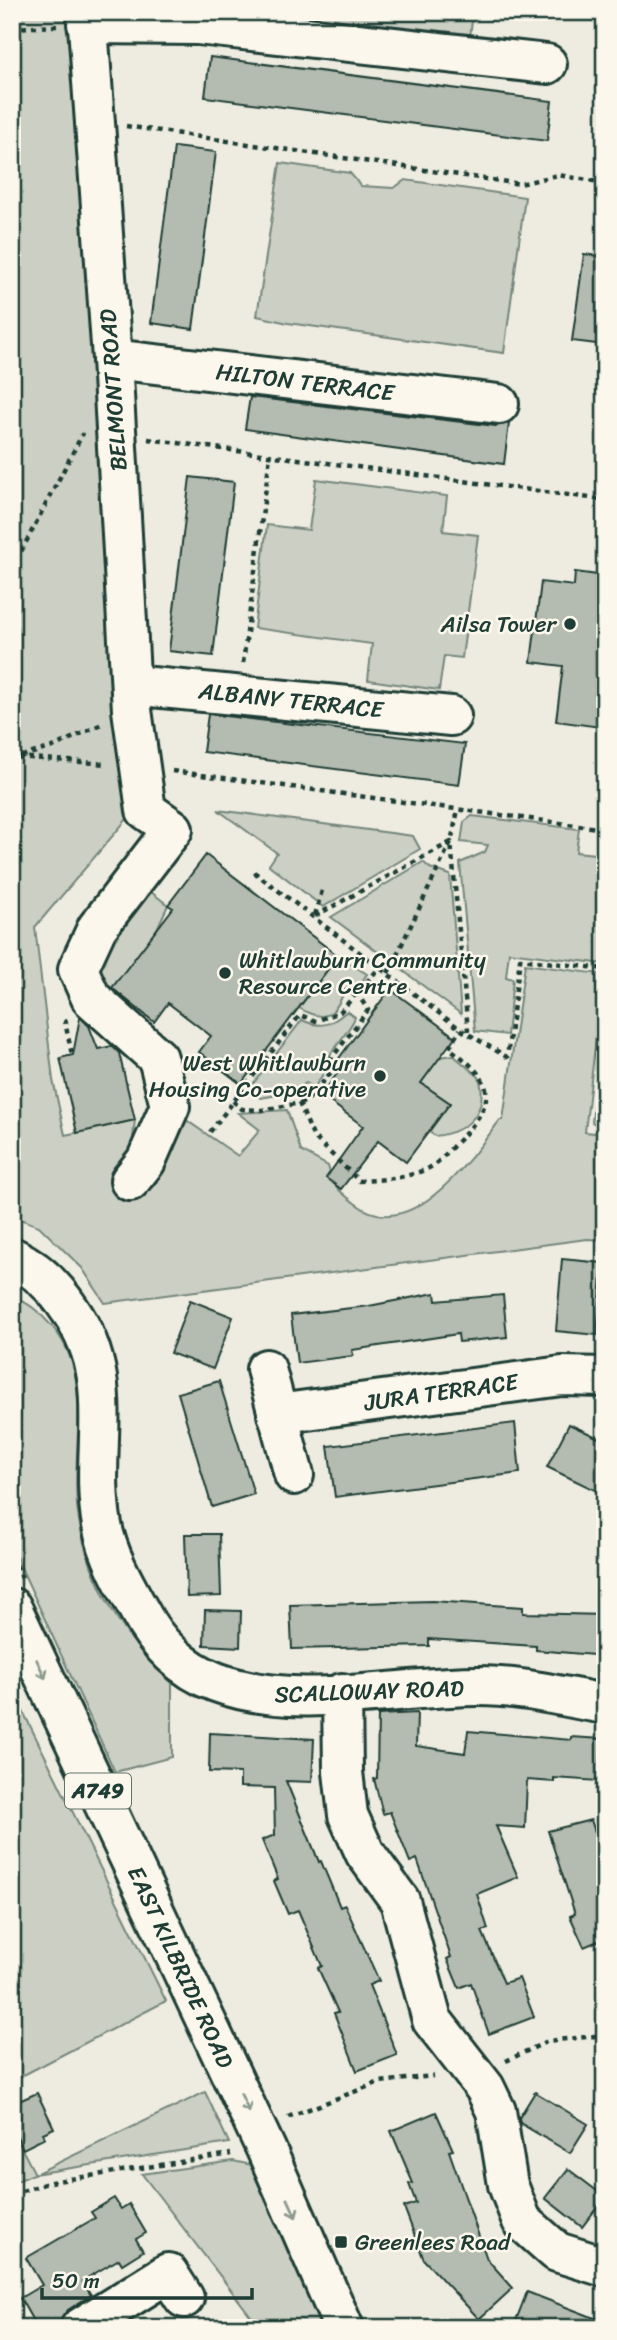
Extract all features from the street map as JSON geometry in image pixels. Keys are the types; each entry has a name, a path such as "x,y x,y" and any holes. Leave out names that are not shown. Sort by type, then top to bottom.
{"street":[{"path":"87,18 198,25 547,64"},
{"name":"BELMONT ROAD","path":"87,18 112,359 100,434 146,810 173,829 97,928 78,969 91,998 158,1058 170,1106 146,1161 130,1181"},
{"name":"HILTON TERRACE","path":"112,359 499,404"},
{"name":"ALBANY TERRACE","path":"131,697 239,694 451,716"},
{"name":"SCALLOWAY ROAD","path":"12,1257 34,1270 56,1289 87,1334 98,1373 102,1527 112,1558 147,1625 168,1652 212,1681 265,1696 479,1686 605,1704"},
{"path":"266,1369 294,1475"},
{"name":"JURA TERRACE","path":"277,1414 562,1376 605,1377"},
{"name":"EAST KILBRIDE ROAD","path":"12,1608 266,2149 344,2328"},
{"path":"342,1693 342,1772 351,1825 365,1853 400,1901 432,2020 485,2088 496,2111 508,2185 522,2221 556,2252 605,2267"},
{"path":"104,2321 168,2273 184,2298"}],"path":[{"path":"12,28 87,18"},
{"path":"94,122 520,184 558,175 605,183"},
{"path":"12,569 100,434 605,500"},
{"path":"239,694 270,456"},
{"path":"15,758 53,747 131,697"},
{"path":"15,758 139,767 605,829"},
{"path":"388,973 451,842 458,810"},
{"path":"315,916 451,842"},
{"path":"451,842 468,1031"},
{"path":"254,872 460,1029 468,1031 507,1057 520,959 605,969"},
{"path":"315,916 323,887"},
{"path":"210,1132 300,1015 316,1021 329,1019 340,1012 380,967"},
{"path":"233,1101 242,1109 262,1110 306,1102 333,1070 328,1063 368,1010 357,993"},
{"path":"299,1103 313,1136 359,1181 385,1180 430,1168 484,1112 487,1095 483,1077 449,1048 460,1029"},
{"path":"12,2194 51,2182 266,2149"}],"shaded area":[{"path":"12,12 76,12 133,812 35,927 53,1080 65,1135 135,1120 132,1146 117,1169 140,1185 186,1120 238,1156 260,1130 238,1113 287,1110 301,1151 328,1166 332,1179 341,1192 356,1204 377,1214 397,1214 418,1206 437,1192 456,1175 500,1120 503,1120 525,964 600,974 598,994 605,995 605,1029 597,1029 585,1132 605,1134 605,1240 587,1239 105,1303 82,1268 39,1226 12,1216"},
{"path":"123,12 473,12 470,37"},
{"path":"280,163 350,173 361,186 394,188 405,180 525,197 504,353 288,323 257,316"},
{"path":"316,479 447,496 443,531 478,535 462,658 444,656 439,690 368,680 372,644 254,628 267,525 309,530"},
{"path":"218,810 413,836 420,849 323,907 269,865 277,853"},
{"path":"472,816 579,829 576,852 605,855 605,964 509,952 506,977 513,979 507,1035 475,1031 460,863 485,852 488,845 461,842 464,822"},
{"path":"423,862 430,868 450,875 461,1014 331,917"},
{"path":"138,882 168,905 156,931 111,989 104,987 86,964"},
{"path":"338,956 367,974 359,986 345,990 337,1006 328,1015 316,1015 299,1008"},
{"path":"347,1011 355,1017 324,1064 327,1068 314,1088 306,1083 294,1092 261,1098 249,1089 302,1020 326,1024"},
{"path":"605,1040 605,1130 592,1122 600,1042"},
{"path":"453,1055 479,1077 481,1100 474,1118 467,1125 435,1136 429,1132 450,1103 421,1083 440,1057"},
{"path":"12,1298 27,1304 47,1321 63,1342 73,1365 78,1415 76,1495 84,1544 112,1610 139,1649 172,1683 172,1757 115,1772 12,1548"},
{"path":"12,1689 166,2001 12,2081"},
{"path":"205,2092 229,2143 35,2174"},
{"path":"12,2130 35,2174 12,2183"},
{"path":"233,2161 252,2165 324,2328 260,2328 142,2174"}],"building":[{"path":"210,57 552,101 547,141 205,97"},
{"path":"174,147 216,152 193,329 151,323"},
{"path":"584,254 605,257 605,345 572,341"},
{"path":"250,397 496,426 509,423 504,464 245,429"},
{"path":"190,477 234,482 213,656 169,651"},
{"name":"Ailsa Tower","path":"575,572 605,576 605,713 600,727 556,721 563,666 531,662 541,582 574,586"},
{"path":"208,714 465,744 459,785 203,752"},
{"name":"Whitlawburn Community Resource Centre","path":"206,855 338,956 241,1084 199,1052 211,1036 168,1003 154,1022 112,988 173,908 168,905"},
{"name":"West Whitlawburn Housing Co-operative","path":"390,989 455,1037 421,1083 450,1103 406,1162 378,1141 341,1189 326,1178 363,1126 321,1095 340,1070 334,1065"},
{"path":"80,1017 89,1026 98,1049 112,1046 119,1053 135,1120 77,1133 60,1058 73,1055"},
{"path":"562,1259 603,1263 597,1335 556,1331"},
{"path":"435,1293 436,1301 503,1295 507,1337 459,1342 458,1334 352,1350 353,1356 297,1363 291,1315 369,1306"},
{"path":"190,1300 233,1317 213,1369 170,1353"},
{"path":"219,1381 254,1494 212,1507 178,1393"},
{"path":"515,1423 520,1473 335,1497 328,1446"},
{"path":"569,1424 605,1441 605,1495 547,1467"},
{"path":"185,1534 219,1534 221,1596 187,1597"},
{"path":"432,1601 523,1607 523,1613 605,1615 605,1656 536,1650 536,1646 429,1639 429,1646 292,1649 290,1605"},
{"path":"205,1610 241,1611 240,1647 204,1645"},
{"path":"417,1713 416,1746 465,1753 468,1731 571,1740 571,1737 602,1739 599,1781 554,1778 554,1782 527,1780 525,1828 496,1826 518,1877 477,1894 488,1929 482,1931 504,1983 519,1978 534,2017 489,2034 471,1983 459,1988 447,1959 451,1957 417,1859 410,1862 390,1812 383,1814 374,1779 377,1778 378,1715"},
{"path":"210,1733 314,1739 312,1782 286,1781 319,1862 321,1861 340,1907 345,1905 379,1981 369,1985 397,2055 357,2071 334,2013 338,2012 318,1968 322,1966 298,1910 288,1914 274,1881 278,1879 262,1840 275,1835 274,1788 240,1787 240,1773 209,1772"},
{"path":"591,1820 605,1862 605,1938 584,1947 570,1916 575,1914 548,1831"},
{"path":"535,2092 588,2124 570,2153 520,2123 519,2118"},
{"path":"37,2093 54,2128 43,2133 45,2138 23,2149 12,2126 12,2104"},
{"path":"436,2112 453,2150 449,2151 487,2259 513,2288 479,2319 424,2260 404,2207 416,2203 409,2184 413,2183 391,2131"},
{"path":"568,2169 605,2197 582,2227 545,2198"},
{"path":"114,2198 121,2209 129,2204 146,2233 136,2239 143,2251 122,2264 119,2259 82,2281 91,2295 68,2310 53,2328 37,2328 20,2298 42,2285 26,2258 95,2218 91,2212"},
{"path":"527,2292 605,2322 605,2328 513,2328"}],"place":[{"name":"Ailsa Tower","path":"570,624"},
{"name":"Whitlawburn Community Resource Centre","path":"225,973"},
{"name":"West Whitlawburn Housing Co-operative","path":"380,1076"},
{"name":"Greenlees Road","path":"341,2242"}]}
